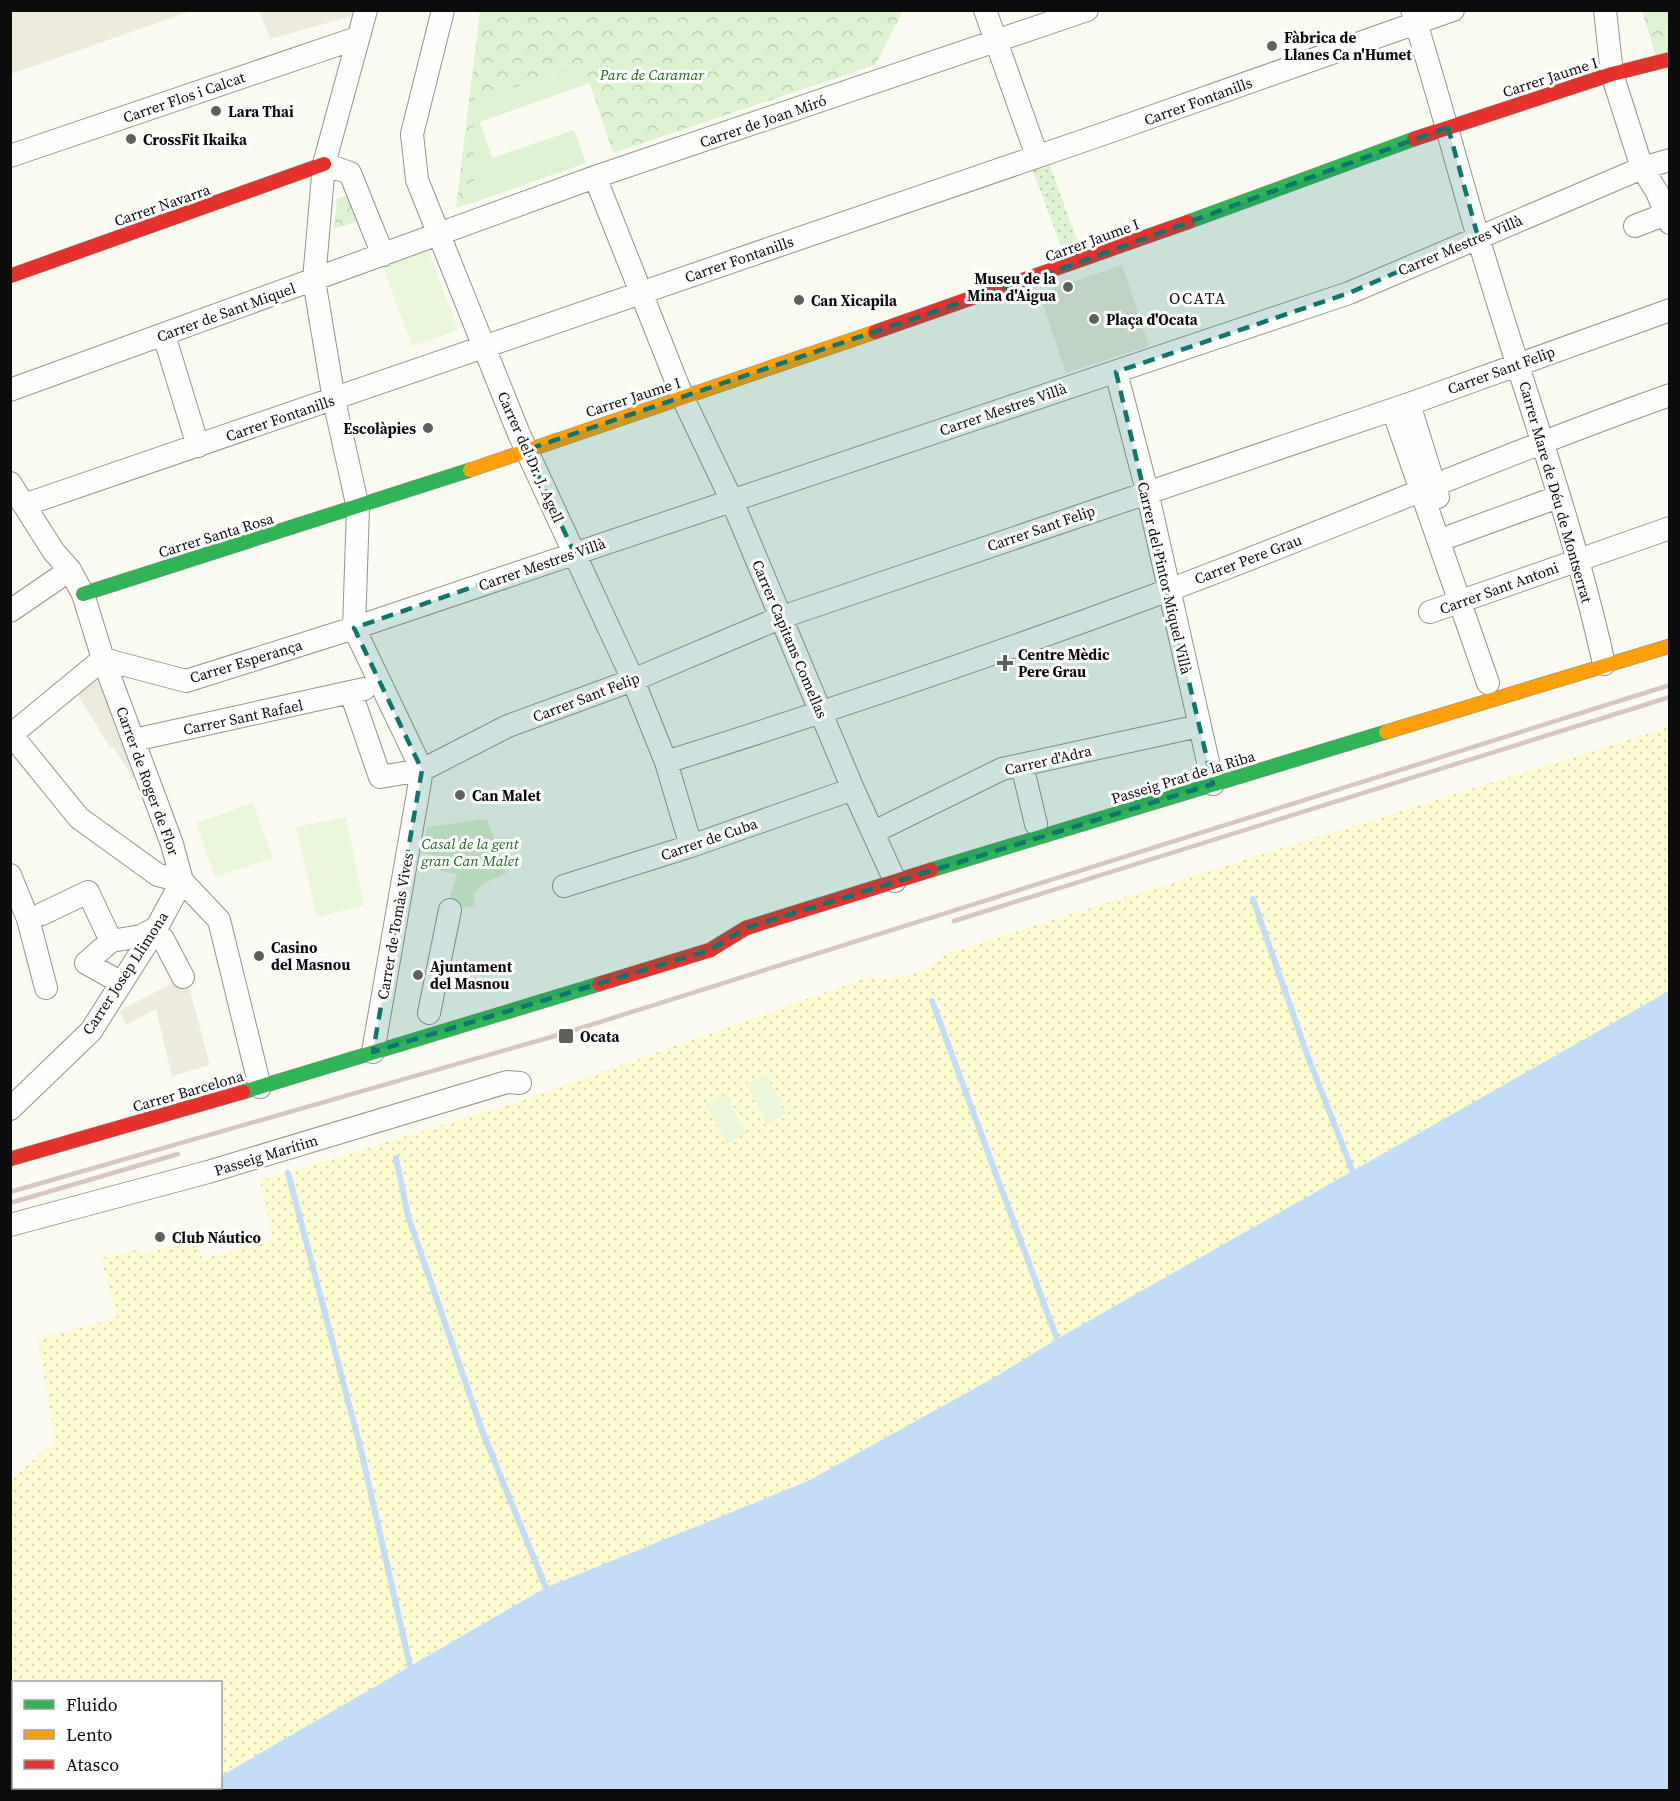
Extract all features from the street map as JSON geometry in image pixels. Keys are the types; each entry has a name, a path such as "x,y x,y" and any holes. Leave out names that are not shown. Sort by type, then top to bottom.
{"street":[{"path":"366,10 324,164 314,280 334,400 358,508 354,628 422,770"},
{"name":"Carrer del Dr. J. Agell","path":"443,10 412,134 417,180 441,235 483,349 526,450 633,680 666,762 691,846"},
{"path":"985,10 1037,156"},
{"name":"Carrer de Joan Miró","path":"441,235 595,177 1086,10"},
{"name":"Carrer Fontanills","path":"24,505 483,349 1037,156 1414,17 1453,10"},
{"path":"1605,10 1612,74 1642,168 1657,192 1668,219 1635,226"},
{"name":"Carrer Mare de Déu de Montserrat","path":"1414,17 1449,127 1478,237 1543,440 1576,560 1614,670"},
{"name":"Carrer Flos i Calcat","path":"10,156 357,38"},
{"name":"Carrer Jaume I","path":"358,508 1077,263 1449,127 1612,74 1668,60"},
{"name":"Carrer Mestres Villà","path":"354,628 574,552 1349,293 1642,168 1670,160"},
{"path":"324,164 350,173 383,255"},
{"name":"Carrer Navarra","path":"10,276 324,164"},
{"name":"Carrer Capitans Comellas","path":"595,177 683,398 732,501 853,789 895,880"},
{"name":"Carrer de Sant Miquel","path":"10,390 441,235"},
{"name":"Carrer Sant Felip","path":"422,770 782,617 1147,491 1401,407 1670,310"},
{"path":"164,334 198,446"},
{"name":"Carrer del Pintor Miquel Villà","path":"1116,372 1147,491 1213,784"},
{"name":"Carrer Pere Grau","path":"666,762 822,713 1168,590 1427,489 1543,440 1670,395"},
{"path":"1401,407 1488,683"},
{"name":"Carrer de Roger de Flor","path":"10,483 54,552 70,570 83,594 103,659 172,844 182,881 219,920 260,1087"},
{"path":"1444,538 1558,497"},
{"name":"Carrer Santa Rosa","path":"83,594 358,508"},
{"name":"Carrer Sant Antoni","path":"1430,612 1670,528"},
{"path":"10,611 70,570"},
{"name":"Carrer Esperança","path":"103,659 186,681 354,628"},
{"name":"Passeig Prat de la Riba","path":"710,950 746,928 864,893 895,880 1213,784 1614,670 1670,646"},
{"path":"103,659 12,738 79,818 158,875 182,881"},
{"path":"1614,670 1670,661"},
{"name":"Carrer Sant Rafael","path":"134,740 361,690 380,777 422,770"},
{"name":"Carrer d'Adra","path":"874,832 1002,769 1199,726"},
{"path":"1022,765 1036,824"},
{"name":"Carrer de Tomàs Vives","path":"373,1052 422,770"},
{"name":"Carrer de Cuba","path":"564,886 691,846 853,789"},
{"path":"10,875 27,919 46,988"},
{"path":"867,906 889,895 895,880"},
{"name":"Carrer Josep Llimona","path":"10,1110 91,1030 120,982 160,933 182,881"},
{"path":"27,919 88,892 111,941"},
{"path":"429,1013 450,910"},
{"path":"784,932 846,912"},
{"path":"120,982 86,963 111,941 160,933 183,977"},
{"path":"373,1052 710,950 743,949"},
{"name":"Carrer Barcelona","path":"10,1159 373,1052"},
{"name":"Passeig Marítim","path":"10,1225 208,1172 507,1083 520,1083"}],"highlighted area":[{"path":"1448,127 1478,237 1349,293 1116,372 1213,784 746,928 710,950 373,1052 422,770 354,628 574,552 526,450 1077,263"}],"green space":[{"name":"Parc de Caramar","path":"480,11 903,11 875,65 613,153 584,66 474,100 479,170 473,183 478,201 456,208"},
{"path":"1642,11 1669,11 1669,70 1661,72"},
{"path":"584,65 590,83 480,122 492,158 574,130 586,163 478,201 473,183 479,170 473,161 474,100"},
{"path":"1045,152 1081,251 1065,257 1028,158"},
{"path":"357,192 368,218 334,229 337,199"},
{"name":"Casal de la gent gran Can Malet","path":"487,819 506,873 482,884 473,895 475,905 445,912 457,874 440,871 444,857 421,853 427,827"}],"sand":[{"path":"1669,727 1669,991 1057,1339 995,1377 808,1481 545,1588 222,1775 222,1681 12,1681 12,1789 200,1789 11,1790 11,1479 55,1442 38,1339 117,1318 101,1258 133,1250 144,1253 196,1241 202,1259 273,1240 260,1181 520,1101 869,977 890,978 911,975 930,966 947,953"}],"shaded area":[{"path":"11,10 191,10 191,11 11,74"},
{"path":"259,10 354,11 352,16 270,39"},
{"path":"428,250 458,330 412,346 383,266"},
{"name":"Plaça d'Ocata","path":"1122,265 1149,346 1066,373 1039,293"},
{"path":"87,662 107,688 140,775 129,780 131,774 113,747 110,747 74,689"},
{"path":"253,803 273,858 215,877 196,823"},
{"path":"346,817 364,905 317,917 296,827"},
{"path":"186,976 210,1065 172,1076 156,1009 126,1025 119,1011"},
{"path":"766,1074 786,1114 767,1124 746,1084"},
{"path":"726,1094 746,1134 727,1144 706,1104"}],"water":[{"path":"1669,991 1669,1790 197,1790 222,1789 222,1775 545,1588 808,1481 995,1377 1057,1339"}],"waterway":[{"path":"1253,899 1308,1057 1353,1172"},
{"path":"932,1001 1057,1339"},
{"path":"396,1158 408,1216 483,1433 546,1588"},
{"path":"288,1173 361,1450 410,1666"}],"railway":[{"path":"10,1192 565,1033 1670,685"},
{"path":"954,921 1670,697"},
{"path":"10,1203 178,1154"}],"traffic: fast":[{"path":"1188,222 1414,139"},
{"path":"83,594 470,470"},
{"path":"931,870 1386,732"},
{"path":"243,1092 599,984"}],"traffic: slow":[{"path":"470,470 875,332"},
{"path":"1386,732 1670,646"}],"traffic: jam":[{"path":"1414,139 1612,74 1667,60"},
{"path":"10,276 324,164"},
{"path":"875,332 1188,222"},
{"path":"599,984 710,950 746,928 931,870"},
{"path":"10,1159 243,1092"}],"place":[{"name":"Fàbrica de Llanes Ca n'Humet","path":"1272,46"},
{"name":"Lara Thai","path":"216,111"},
{"name":"CrossFit Ikaika","path":"131,139"},
{"name":"Museu de la Mina d'Aigua","path":"1068,287"},
{"name":"Can Xicapila","path":"799,300"},
{"name":"Plaça d'Ocata","path":"1094,319"},
{"name":"Escolàpies","path":"428,428"},
{"name":"Centre Mèdic Pere Grau","path":"1005,663"},
{"name":"Can Malet","path":"460,795"},
{"name":"Casino del Masnou","path":"259,956"},
{"name":"Ajuntament del Masnou","path":"418,975"},
{"name":"Ocata","path":"566,1036"},
{"name":"Club Náutico","path":"160,1237"}],"district":[{"name":"OCATA","path":"1198,298"}]}
